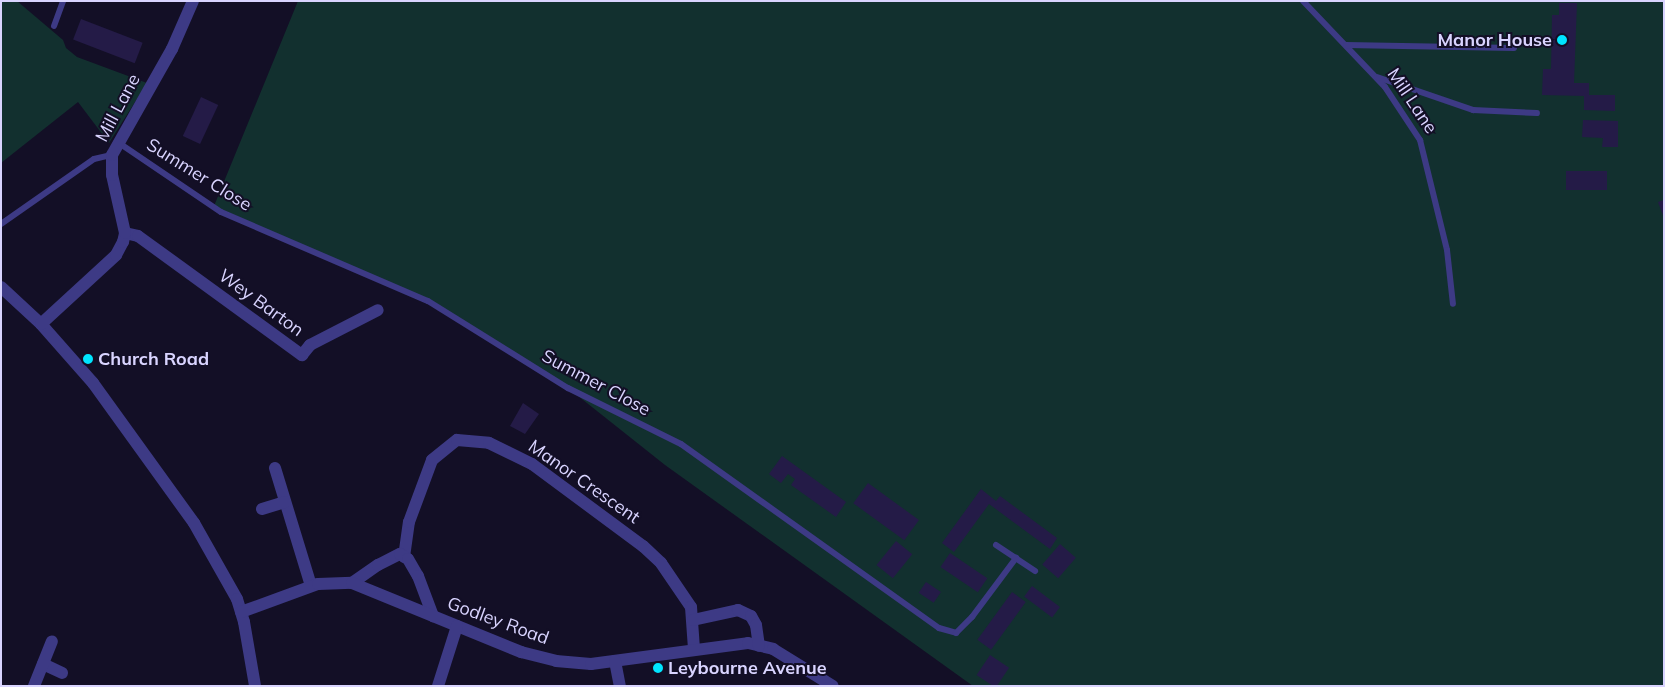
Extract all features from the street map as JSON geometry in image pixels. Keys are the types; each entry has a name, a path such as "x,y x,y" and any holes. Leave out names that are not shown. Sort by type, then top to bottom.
{"street":[{"name":"Mill Lane","path":"125,233 112,175 112,154 172,49 193,1"},
{"name":"Wey Barton","path":"125,233 138,236 302,355 310,345 378,310"},
{"path":"41,324 116,255 125,233"},
{"path":"1,287 41,324 109,403 194,523 241,612 255,686"},
{"name":"Manor Crescent","path":"404,557 409,522 432,460 457,440 476,440 514,454 532,464 643,546 675,582 691,607 694,649"},
{"path":"275,468 311,586"},
{"path":"262,509 285,502"},
{"path":"352,583 378,565 400,554 418,576 433,616"},
{"name":"Godley Road","path":"241,612 311,586 331,582 352,583 521,652 556,661 591,664 748,643 773,650 833,686"},
{"path":"692,620 738,610 751,616 756,625 759,646"},
{"path":"438,686 457,626"},
{"path":"34,686 52,641"},
{"path":"615,661 620,686"},
{"path":"43,664 62,673"}],"lane":[{"path":"54,26 64,1"},
{"name":"Mill Lane","path":"1303,1 1376,77 1420,140 1448,250 1453,304"},
{"path":"1346,45 1514,48"},
{"path":"1376,77 1474,110 1537,114"},
{"name":"Summer Close","path":"119,143 221,212 428,301 568,388 681,444 939,628 956,633 972,618 1016,558"},
{"path":"1,224 94,159 112,154"},
{"path":"996,545 1035,571"}],"green space":[{"path":"1,1 17,1 63,40 66,48 77,57 147,83 109,143 78,102 1,163"},
{"path":"298,1 1664,1 1664,686 973,686 665,465 568,388 428,301 214,206"}],"building":[{"path":"1559,3 1577,3 1574,83 1589,83 1589,95 1615,95 1615,111 1584,110 1584,96 1542,95 1543,69 1551,69 1552,15 1559,15"},
{"path":"81,19 143,43 135,63 73,40"},
{"path":"201,97 218,105 200,144 183,136"},
{"path":"1583,120 1618,121 1618,147 1602,147 1603,138 1582,137"},
{"path":"1566,171 1607,171 1607,190 1566,190"},
{"path":"1664,200 1664,218 1658,202"},
{"path":"523,403 539,414 525,434 510,426"},
{"path":"782,456 846,502 836,517 791,485 795,479 788,474 781,483 769,474"},
{"path":"868,483 919,520 904,540 853,503"},
{"path":"981,489 996,501 1000,496 1057,538 1050,549 989,504 954,552 942,543"},
{"path":"896,541 912,554 893,578 876,565"},
{"path":"1060,544 1076,558 1058,578 1042,564"},
{"path":"950,553 987,578 978,592 940,567"},
{"path":"926,582 941,592 934,603 919,593"},
{"path":"1032,586 1060,607 1052,617 1024,596"},
{"path":"1012,592 1026,602 991,650 977,640"},
{"path":"990,655 1009,668 997,686 993,686 977,675"}],"place":[{"name":"Manor House","path":"1562,40"},
{"name":"Church Road","path":"88,359"},
{"name":"Leybourne Avenue","path":"658,668"}]}
